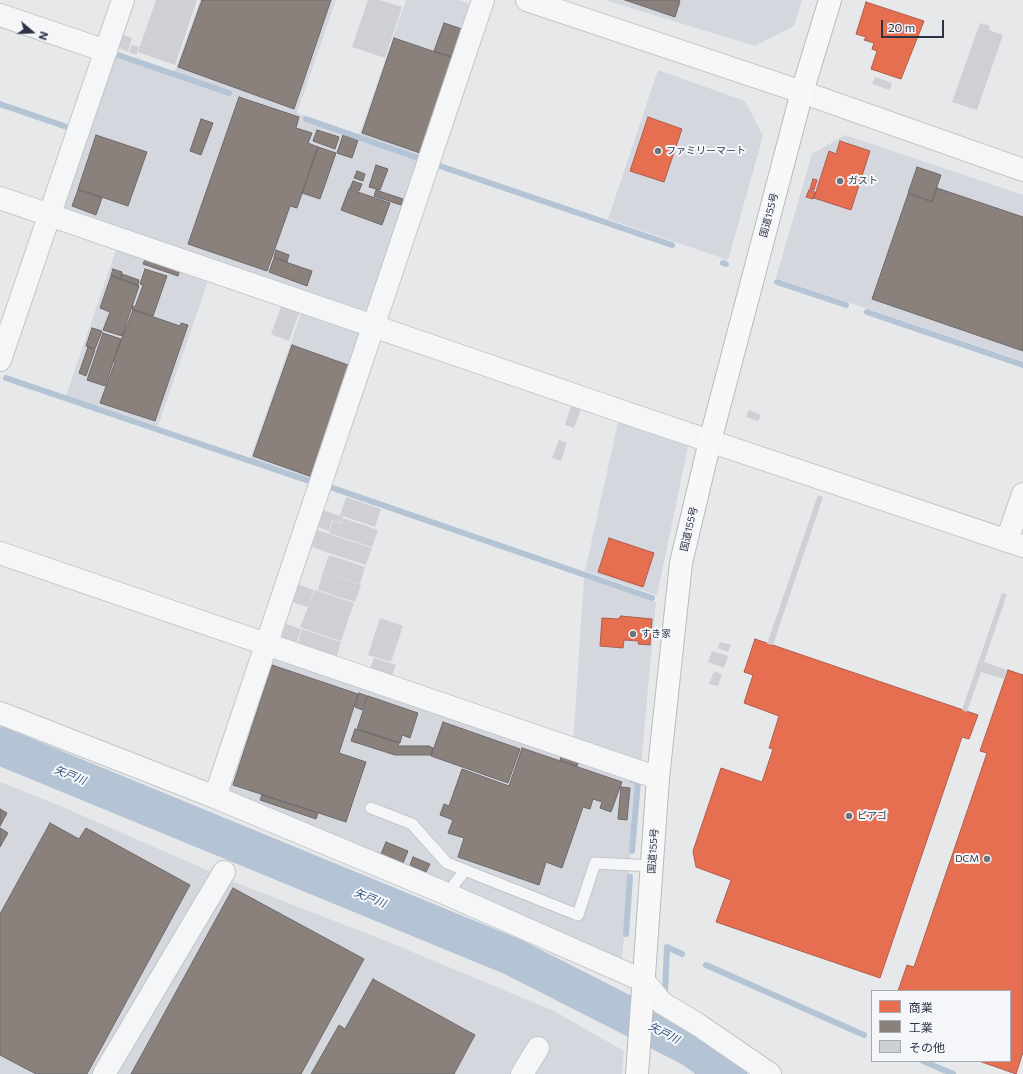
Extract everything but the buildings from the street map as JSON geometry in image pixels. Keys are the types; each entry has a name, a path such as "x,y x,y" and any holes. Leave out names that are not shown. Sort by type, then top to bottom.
{"highway":[{"name":"国道155号","path":"637,1074 658,778 681,563 710,441 802,92 830,0"}],"street":[{"path":"0,360 123,0"},
{"path":"215,797 483,0"},
{"path":"527,0 802,92 1023,170"},
{"path":"0,15 106,51"},
{"path":"0,198 710,441 1015,543 1023,494"},
{"path":"0,553 658,778"},
{"path":"0,713 215,797 447,894 644,987 662,1003 697,1024 770,1074"},
{"path":"104,1074 224,872"},
{"path":"522,1074 538,1048"}],"lane":[{"path":"371,808 412,824 447,863 578,915 595,863 652,866"},
{"path":"447,894 465,870"}],"shaded area":[{"path":"200,0 336,0 297,113 359,135 406,0 458,0 467,3 471,12 370,308 360,313 63,212 60,207 115,56 173,76"},
{"path":"605,0 802,0 794,26 755,46"},
{"path":"658,70 745,101 763,136 728,260 608,219"},
{"path":"845,135 1023,195 1023,361 776,278 812,154"},
{"path":"117,247 209,278 158,426 66,396"},
{"path":"303,308 364,330 311,480 250,459"},
{"path":"619,418 689,442 657,595 585,571"},
{"path":"584,578 656,602 641,765 573,742"},
{"path":"272,657 636,783 622,962 225,793"},
{"path":"0,782 58,805 234,882 386,941 554,1011 624,1051 622,1074 0,1074"}],"waterway":[{"path":"113,59 115,54 229,93"},
{"path":"0,104 70,128"},
{"path":"306,119 418,158"},
{"path":"437,165 672,245"},
{"path":"777,282 846,305"},
{"path":"867,312 1023,365"},
{"path":"6,378 309,481"},
{"path":"327,486 652,598"},
{"name":"矢戸川","path":"0,746 513,957 692,1048 728,1074"},
{"path":"632,780 638,782 632,851"},
{"path":"626,934 630,877"},
{"path":"665,992 667,947 682,954"},
{"path":"706,965 864,1035"},
{"path":"925,1062 953,1074"}],"place":[{"name":"ファミリーマート","path":"658,151"},
{"name":"ガスト","path":"840,181"},
{"name":"すき家","path":"633,634"},
{"name":"ピアゴ","path":"849,816"},
{"name":"DCM","path":"987,859"}]}
